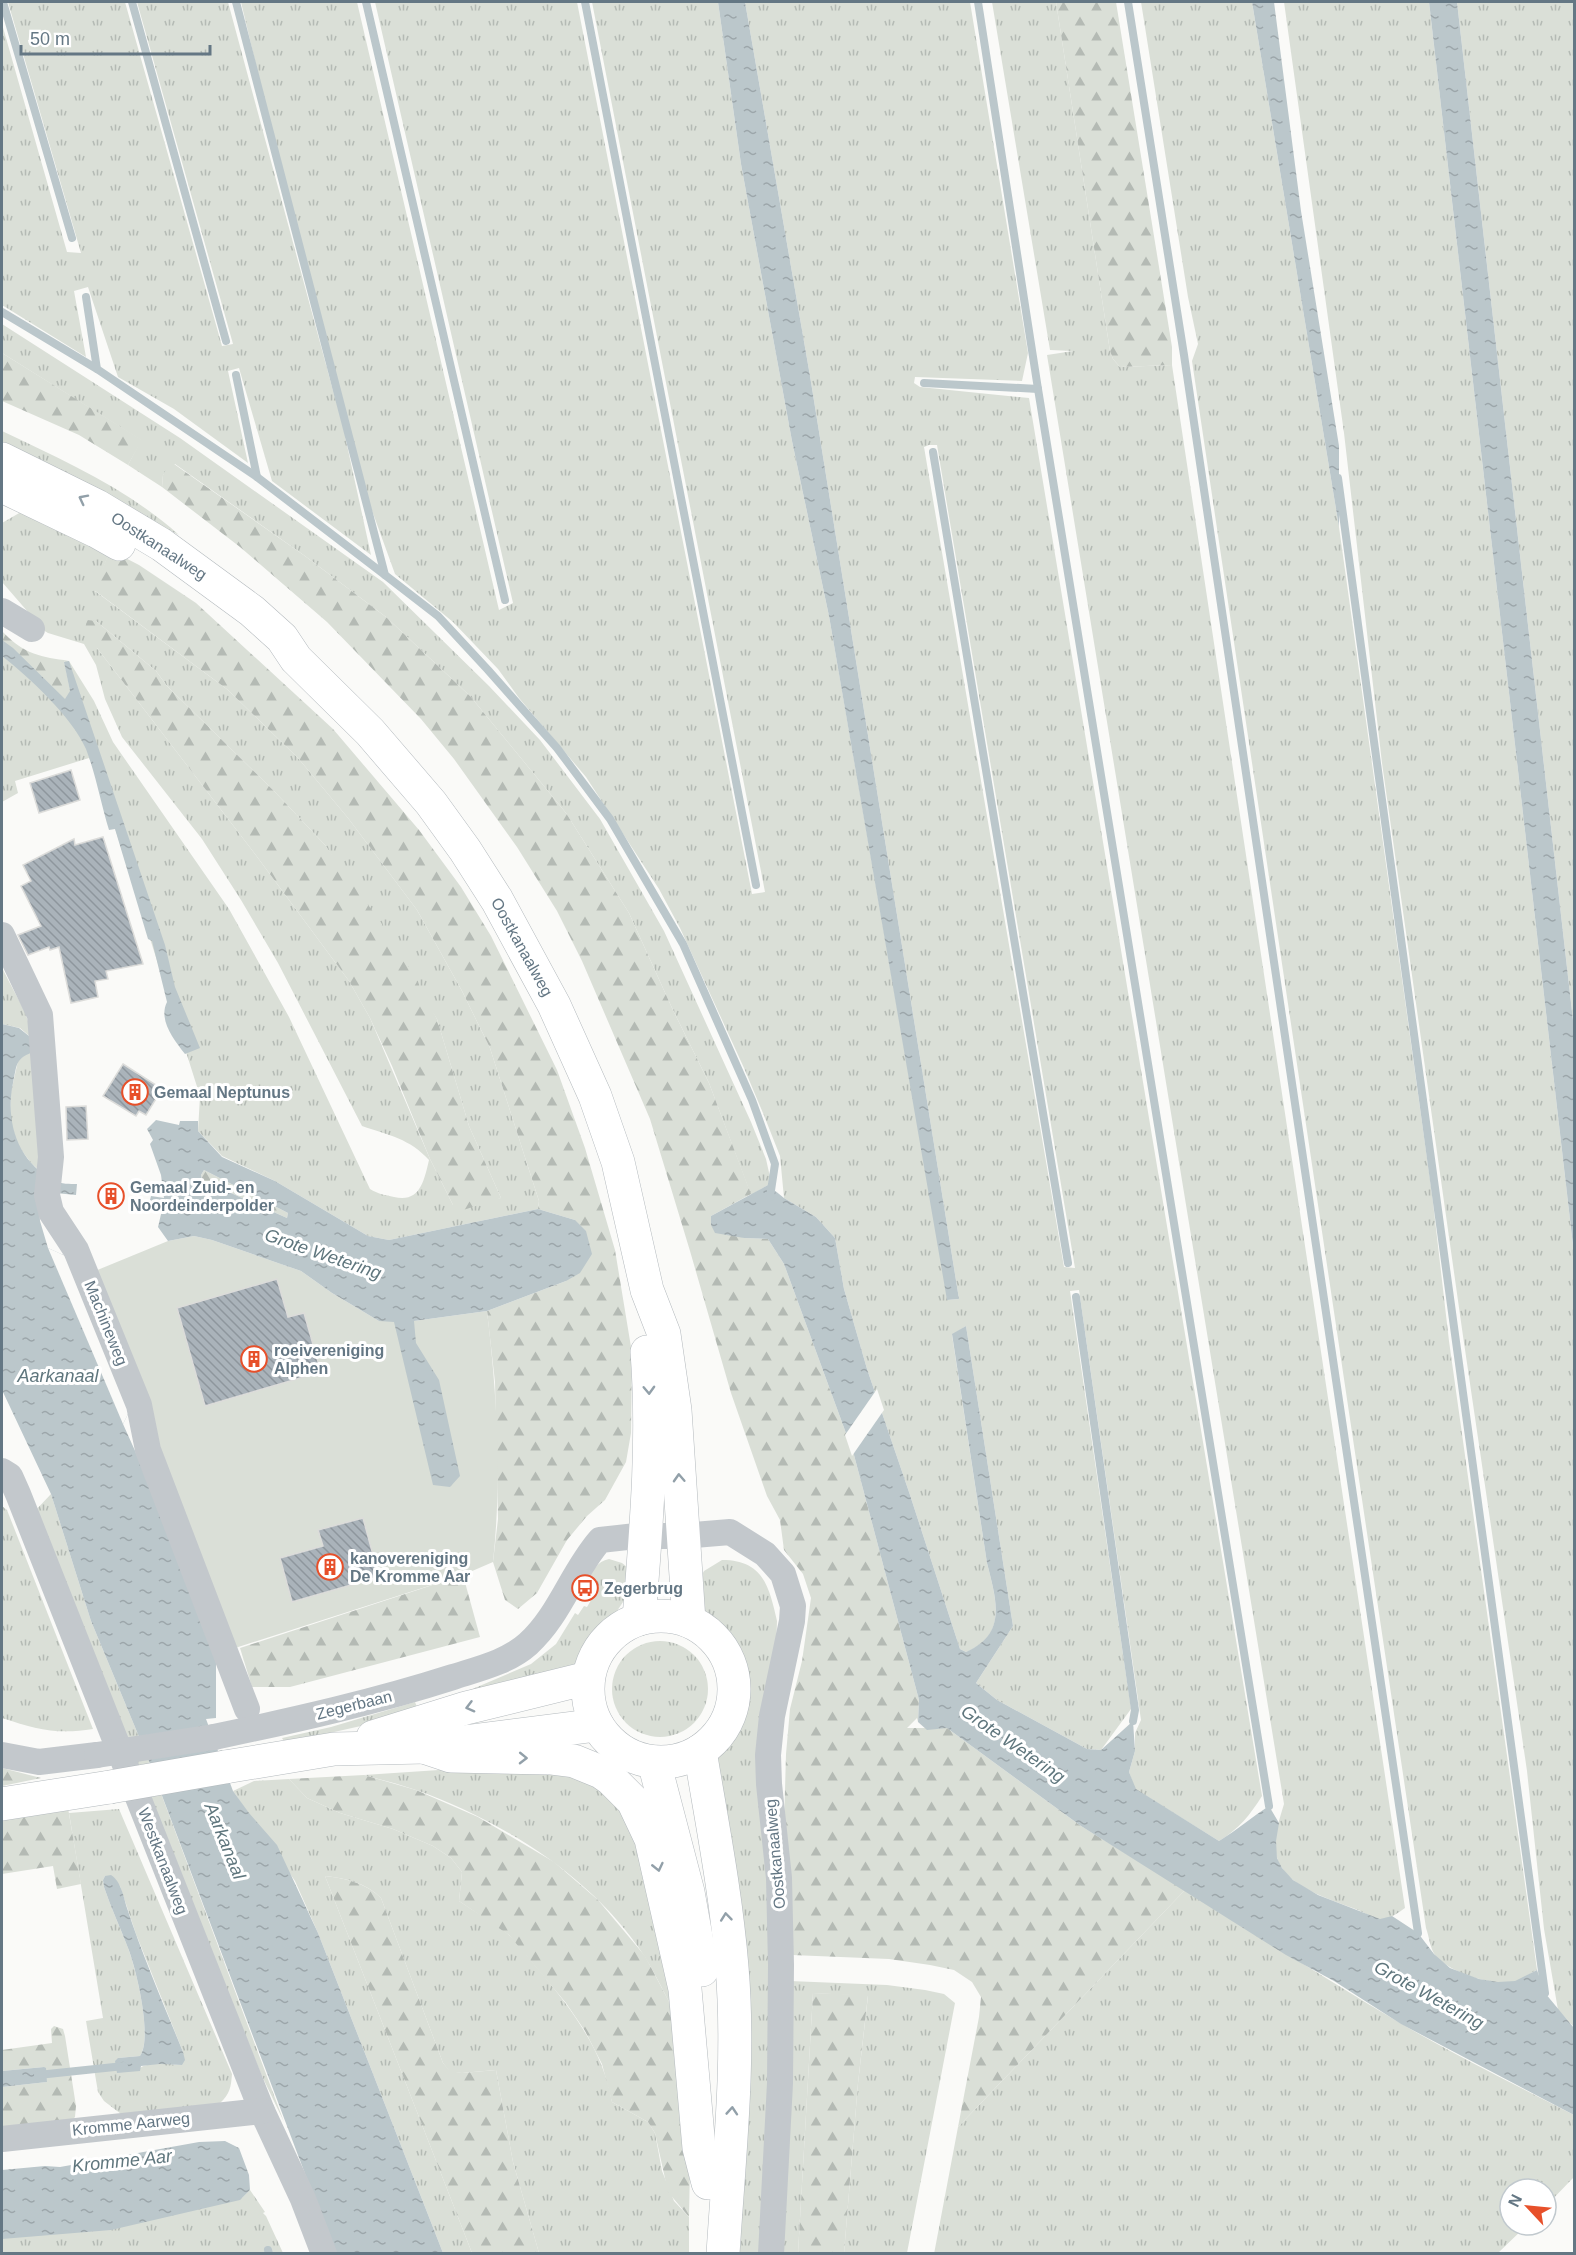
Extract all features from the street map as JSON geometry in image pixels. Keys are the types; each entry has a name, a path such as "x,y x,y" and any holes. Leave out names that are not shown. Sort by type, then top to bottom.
{"main road":[{"name":"Oostkanaalweg","path":"2,459 97,506 162,545 252,611 282,638 296,659 370,732 431,803 465,850 526,952 554,1005 595,1096 618,1162 647,1290 664,1334 675,1410 689,1621"},
{"name":"Oostkanaalweg","path":"2,486 96,531 142,558 225,613 272,649 296,659"},
{"name":"Oostkanaalweg","path":"639,1618 646,1535 651,1425 645,1335 647,1290"},
{"path":"664,1615 689,1621 717,1641 728,1660 734,1682 732,1705 724,1726 700,1751 674,1761 643,1760 621,1750 604,1735 597,1725 589,1702 588,1678 594,1658 605,1641 620,1628 639,1618 664,1615"},
{"name":"Zegerbaan","path":"334,1749 466,1708 588,1678"},
{"name":"Zegerbaan","path":"2,1804 334,1749 424,1746 597,1725"},
{"path":"424,1746 451,1756 550,1758 574,1761 601,1772 633,1801 651,1839 685,1989 699,2148 708,2183"},
{"path":"700,1751 722,1880 732,1968 734,2083 723,2253"},
{"path":"654,1762 688,1892 709,2022 711,2084 703,2253"}],"street":[{"path":"2,611 32,629"},
{"name":"Machineweg","path":"2,935 40,1015 51,1157 48,1184 51,1212 76,1250 139,1405 148,1450 247,1709"},
{"name":"Westkanaalweg","path":"2,1471 10,1476 18,1494 261,2111 324,2253"},
{"name":"Oostkanaalweg","path":"646,1535 682,1536 730,1532 765,1554 783,1574 793,1606 792,1622 772,1716 768,1755 779,1878 781,1965 780,2083 771,2253"},
{"name":"Zegerbaan","path":"2,1755 39,1762 214,1737 291,1721 405,1692 504,1659 526,1646 544,1628 586,1556 600,1540 646,1535"},
{"name":"Kromme Aarweg","path":"2,2139 261,2111"}],"green space":[{"path":"8,2 125,2 222,346 233,344 137,2 228,2 335,398 241,2 357,2 499,610 513,603 375,2 577,2 752,894 765,892 592,2 718,2 741,164 792,441 829,616 948,1300 959,1299 810,376 745,2 970,2 1028,353 1022,381 915,377 914,383 920,387 1029,398 1262,1796 1244,1821 1232,1832 1219,1841 1135,1789 1129,1772 1135,1751 1135,1733 1141,1720 1079,1290 1070,1291 1131,1709 1101,1750 1087,1749 997,1700 976,1683 1013,1626 966,1326 952,1335 996,1615 988,1636 979,1645 966,1652 960,1649 867,1369 844,1289 835,1238 816,1217 784,1198 780,1156 744,1068 680,928 659,889 586,777 519,698 498,669 453,622 395,574 345,436 371,555 272,481 239,368 228,371 248,463 174,409 118,377 88,287 74,291 86,357 2,305 2,24 67,252 81,253","holes":["937,445 1075,1268 1064,1267 924,447"]},
{"path":"992,2 1056,2 1110,351 1120,367 1172,365 1405,1908 1387,1918 1375,1918 1306,1889 1288,1876 1278,1861 1276,1853 1276,1836 1284,1804 1047,355 1073,351 1050,350"},
{"path":"1056,2 1116,2 1172,347 1172,365 1120,367 1110,351"},
{"path":"1141,2 1252,2 1339,527 1537,1970 1521,1979 1507,1983 1472,1977 1441,1961 1435,1955 1426,1928 1192,361 1198,344 1188,297"},
{"path":"1284,2 1429,2 1574,1254 1574,2027 1558,2010 1544,1929 1527,1771 1382,763 1344,433"},
{"path":"1457,2 1574,2 1574,1029"},
{"path":"2,324 180,438 383,582 489,686 540,740 600,819 664,931 751,1122 766,1159 770,1177 768,1185 751,1195 709,1083 629,913 566,813 470,696 386,617 305,556 175,464 163,475 162,487 128,465 141,440 2,353"},
{"path":"2,353 142,440 128,465 79,435 2,401"},
{"path":"2,431 117,490 138,503 179,535 97,493 2,453"},
{"path":"174,464 305,556 386,617 470,696 566,813 629,913 709,1083 751,1194 711,1216 744,1238 768,1239 784,1264 854,1455 919,1700 918,1722 917,1718 907,1728 947,1728 1081,1826 1185,1890 958,2127 981,1997 972,1982 954,1970 930,1965 889,1959 792,1955 784,1826 786,1754 790,1709 802,1661 811,1598 803,1574 784,1550 780,1520 767,1496 731,1393 650,1119 582,961 557,911 517,847 454,759 421,719 327,622 240,547 162,487 163,475 168,466"},
{"path":"21,512 110,550 95,591 228,690 298,758 348,818 417,910 462,991 490,1048 539,1201 538,1209 389,1240 368,1236 275,1181 222,1156 198,1131 200,1096 99,778 89,758 15,781 18,793 2,802 2,656 74,710 64,660 69,661 94,701 113,742 229,909 289,1017 370,1189 394,1197 410,1197 423,1183 429,1160 407,1142 362,1126 278,963 241,900 202,839 122,737 105,699 96,665 84,644 48,633 38,627 2,582 2,523","holes":["96,621 156,671 167,686 274,791 325,845 437,1019 469,1126 501,1198 453,1205 430,1159 370,1018 349,981 97,648"]},
{"path":"110,550 139,565 196,603 333,729 419,830 461,887 491,936 557,1070 585,1148 615,1250 632,1353 631,1433 626,1462 605,1500 587,1516 567,1540 537,1593 518,1609 505,1600 493,1562 498,1519 495,1382 487,1311 566,1281 575,1220 538,1209 539,1201 490,1048 462,991 417,910 348,818 298,758 228,690 94,590"},
{"path":"87,620 96,621 156,671 167,686 274,791 325,845 397,945 437,1019 469,1126 501,1198 460,1211 453,1205 430,1159 370,1018 349,981 97,648 85,629"},
{"path":"2,631 16,644 30,652 64,660 74,711 2,656"},
{"path":"2,968 25,1012 34,1040 20,1028 2,1024"},
{"path":"34,1052 40,1171 17,1144 10,1118 11,1092 18,1061 24,1055"},
{"path":"204,1170 288,1213 287,1218 202,1180 201,1175"},
{"path":"194,1236 301,1271 379,1321 414,1321 487,1311 498,1468 493,1562 463,1575 232,1649 95,1271 168,1241"},
{"path":"51,1494 91,1621 147,1756 284,2122 261,2074 34,1512"},
{"path":"2,1506 7,1510 93,1729 46,1730 2,1718"},
{"path":"609,1559 627,1567 627,1596 575,1667 419,1713 285,1743 282,1738 331,1727 415,1702 417,1707 463,1693 531,1664 556,1644 575,1613 578,1615 584,1606 587,1607 594,1595 587,1590 590,1583 586,1581 598,1564"},
{"path":"722,1560 747,1565 762,1577 771,1597 777,1621 768,1903 770,2014 762,2253 731,2253 716,1769 718,1758 740,1712 743,1685 737,1658 731,1645 703,1615 700,1578 704,1571"},
{"path":"463,1575 480,1637 290,1687 252,1687 240,1648"},
{"path":"660,1641 678,1645 694,1655 704,1671 708,1689 704,1707 694,1723 678,1733 660,1737 642,1733 626,1723 616,1707 612,1689 616,1671 626,1655 642,1645"},
{"path":"484,1767 554,1768 605,1792 636,1830 675,2013 645,1957 624,1928 573,1878 544,1856 481,1818 416,1790 364,1775"},
{"path":"2,1768 41,1778 2,1786"},
{"path":"364,1775 416,1790 478,1817 554,1862 598,1900 645,1956 675,2013 691,2117 689,2217 668,2192 655,2133 648,2122 612,2102 602,2064 585,2031 566,2003 509,1935 459,1901 462,1872 451,1858 433,1846 393,1829 340,1813 307,1798 289,1779"},
{"path":"289,1779 307,1798 340,1813 393,1829 433,1846 451,1858 462,1872 459,1901 503,1930 521,1948 563,2000 594,2048 608,2083 612,2102 648,2122 655,2133 662,2171 674,2201 689,2217 689,2253 539,2253 513,2162 496,2070 450,2072 443,2063 381,1898 355,1882 325,1876 472,2253 443,2253 318,1933 295,1881 233,1791 254,1781"},
{"path":"68,1808 81,1884 57,1889 53,1866 2,1874 2,1820"},
{"path":"119,1809 232,2074 229,2090 220,2103 121,2114 104,2101 98,2092 86,2021 103,2018 69,1813","holes":["105,1876 120,1886 136,1934 183,2052 182,2065 155,2064 140,2068 118,2058 140,2056 144,2047 145,2034 142,2003 135,1971 103,1880"]},
{"path":"325,1876 355,1882 381,1898 443,2063 450,2071 462,2073 496,2070 513,2162 539,2253 472,2253"},
{"path":"1185,1890 1400,2023 1464,2059 1574,2115 1574,2177 1558,2194 1558,2177 1498,2177 1498,2237 1515,2237 1498,2253 934,2254 958,2127"},
{"path":"790,1981 887,1985 925,1990 944,1994 955,2003 907,2253 844,2253 858,2083 868,1996 813,1993 798,2253 774,2254"},
{"path":"813,1993 868,1995 858,2083 844,2253 798,2253"},
{"path":"54,2026 63,2029 65,2036 76,2106 75,2117 71,2122 2,2131 2,2087 47,2082 44,2067 2,2071 2,2050 52,2043 51,2029"},
{"path":"250,2190 265,2212 263,2213 283,2253 2,2254 2,2227 242,2198"}],"water":[{"path":"718,2 745,2 810,376 959,1299 947,1300 829,616 792,441 741,164"},
{"path":"1252,2 1274,2 1301,211 1339,446 1339,527"},
{"path":"1429,2 1457,2 1574,1029 1574,1254"},
{"path":"2,640 65,699 70,691 64,662 69,661 165,945 175,987 200,1048 185,1054 168,1030 164,1016 167,1002 152,941 148,939 115,829 109,830 86,749 60,711 37,686 2,656"},
{"name":"Aarkanaal","path":"2,1024 19,1028 34,1040 34,1052 23,1057 16,1067 11,1097 13,1126 23,1152 42,1173 57,1182 77,1184 76,1195 55,1193 39,1203 40,1221 48,1248 70,1258 132,1406 123,1424 193,1580 216,1659 216,1718 206,1719 233,1791 277,1845 318,1933 443,2253 335,2253 147,1756 91,1621 51,1494 2,1390"},
{"name":"Grote Wetering","path":"156,1120 179,1125 180,1121 198,1121 198,1131 222,1157 275,1181 368,1236 389,1240 538,1209 575,1220 586,1231 592,1254 580,1273 566,1281 487,1311 414,1321 416,1343 439,1380 460,1476 450,1487 433,1485 394,1322 379,1321 301,1271 212,1240 194,1236 168,1241 158,1227 162,1210 148,1208 151,1196 164,1198 161,1175 150,1144 153,1140 147,1129","holes":["204,1170 288,1213 287,1218 202,1180 201,1175"]},
{"name":"Grote Wetering","path":"768,1185 784,1198 816,1217 835,1238 844,1289 867,1369 960,1649 966,1652 988,1636 996,1614 952,1334 966,1326 1013,1626 976,1683 997,1700 1087,1749 1101,1750 1133,1721 1135,1751 1129,1772 1136,1789 1219,1841 1269,1806 1279,1823 1276,1841 1277,1858 1282,1868 1293,1880 1318,1895 1380,1919 1392,1916 1418,1933 1434,1954 1450,1968 1479,1979 1498,1982 1515,1981 1537,1970 1545,1993 1574,2028 1574,2115 1401,2024 1334,1981 1286,1955 1081,1826 947,1728 927,1730 918,1722 919,1700 854,1455 784,1264 768,1239 715,1233 711,1225 711,1216"},
{"path":"111,1875 122,1890 140,1945 183,2052 185,2060 182,2065 141,2066 140,2071 117,2073 115,2061 118,2058 140,2056 144,2047 145,2034 142,2003 135,1971 104,1887 105,1876"},
{"path":"44,2067 47,2082 2,2087 2,2071"},
{"name":"Kromme Aar","path":"225,2141 239,2148 249,2175 250,2190 240,2200 111,2230 2,2239 2,2170 60,2167 199,2142"}],"pier":[{"path":"48,1248 70,1258 132,1406 123,1424"},
{"path":"877,1389 884,1410 852,1456 845,1435"}],"building":[{"path":"71,770 80,800 39,813 30,783"},
{"path":"103,837 143,964 106,971 108,979 95,981 98,997 71,1003 59,947 50,950 49,947 28,955 18,935 41,926 21,886 31,881 23,865 74,839 75,845"},
{"name":"Gemaal Neptunus","path":"123,1064 162,1089 146,1115 139,1111 136,1116 103,1096"},
{"path":"86,1106 88,1139 67,1140 66,1107"},
{"name":"roeivereniging Alphen","path":"277,1279 288,1317 304,1313 321,1372 205,1406 177,1308"},
{"name":"kanovereniging De Kromme Aar","path":"363,1518 379,1577 292,1602 280,1558 323,1546 318,1530"}],"waterway":[{"path":"3,2 72,238"},
{"path":"132,2 226,341"},
{"path":"236,2 385,575 438,616 488,670 557,748 610,819 683,944 752,1100 775,1164 770,1197"},
{"path":"366,2 505,600"},
{"path":"585,2 756,885"},
{"path":"978,2 1038,389 1269,1806"},
{"path":"1128,2 1184,355 1418,1933"},
{"path":"86,297 97,369 257,477 385,575"},
{"path":"2,312 97,369"},
{"path":"236,375 257,477"},
{"path":"924,383 1038,389"},
{"path":"933,452 1068,1263"},
{"path":"1338,478 1545,1993"},
{"path":"1076,1297 1135,1710 1133,1721"},
{"path":"38,2075 124,2066"},
{"path":"268,2250 269,2254"}],"place":[{"name":"Gemaal Neptunus","path":"135,1092"},
{"name":"Gemaal Zuid- en Noordeinderpolder","path":"111,1196"},
{"name":"roeivereniging Alphen","path":"254,1359"},
{"name":"kanovereniging De Kromme Aar","path":"330,1567"},
{"name":"Zegerbrug","path":"585,1588"}]}
